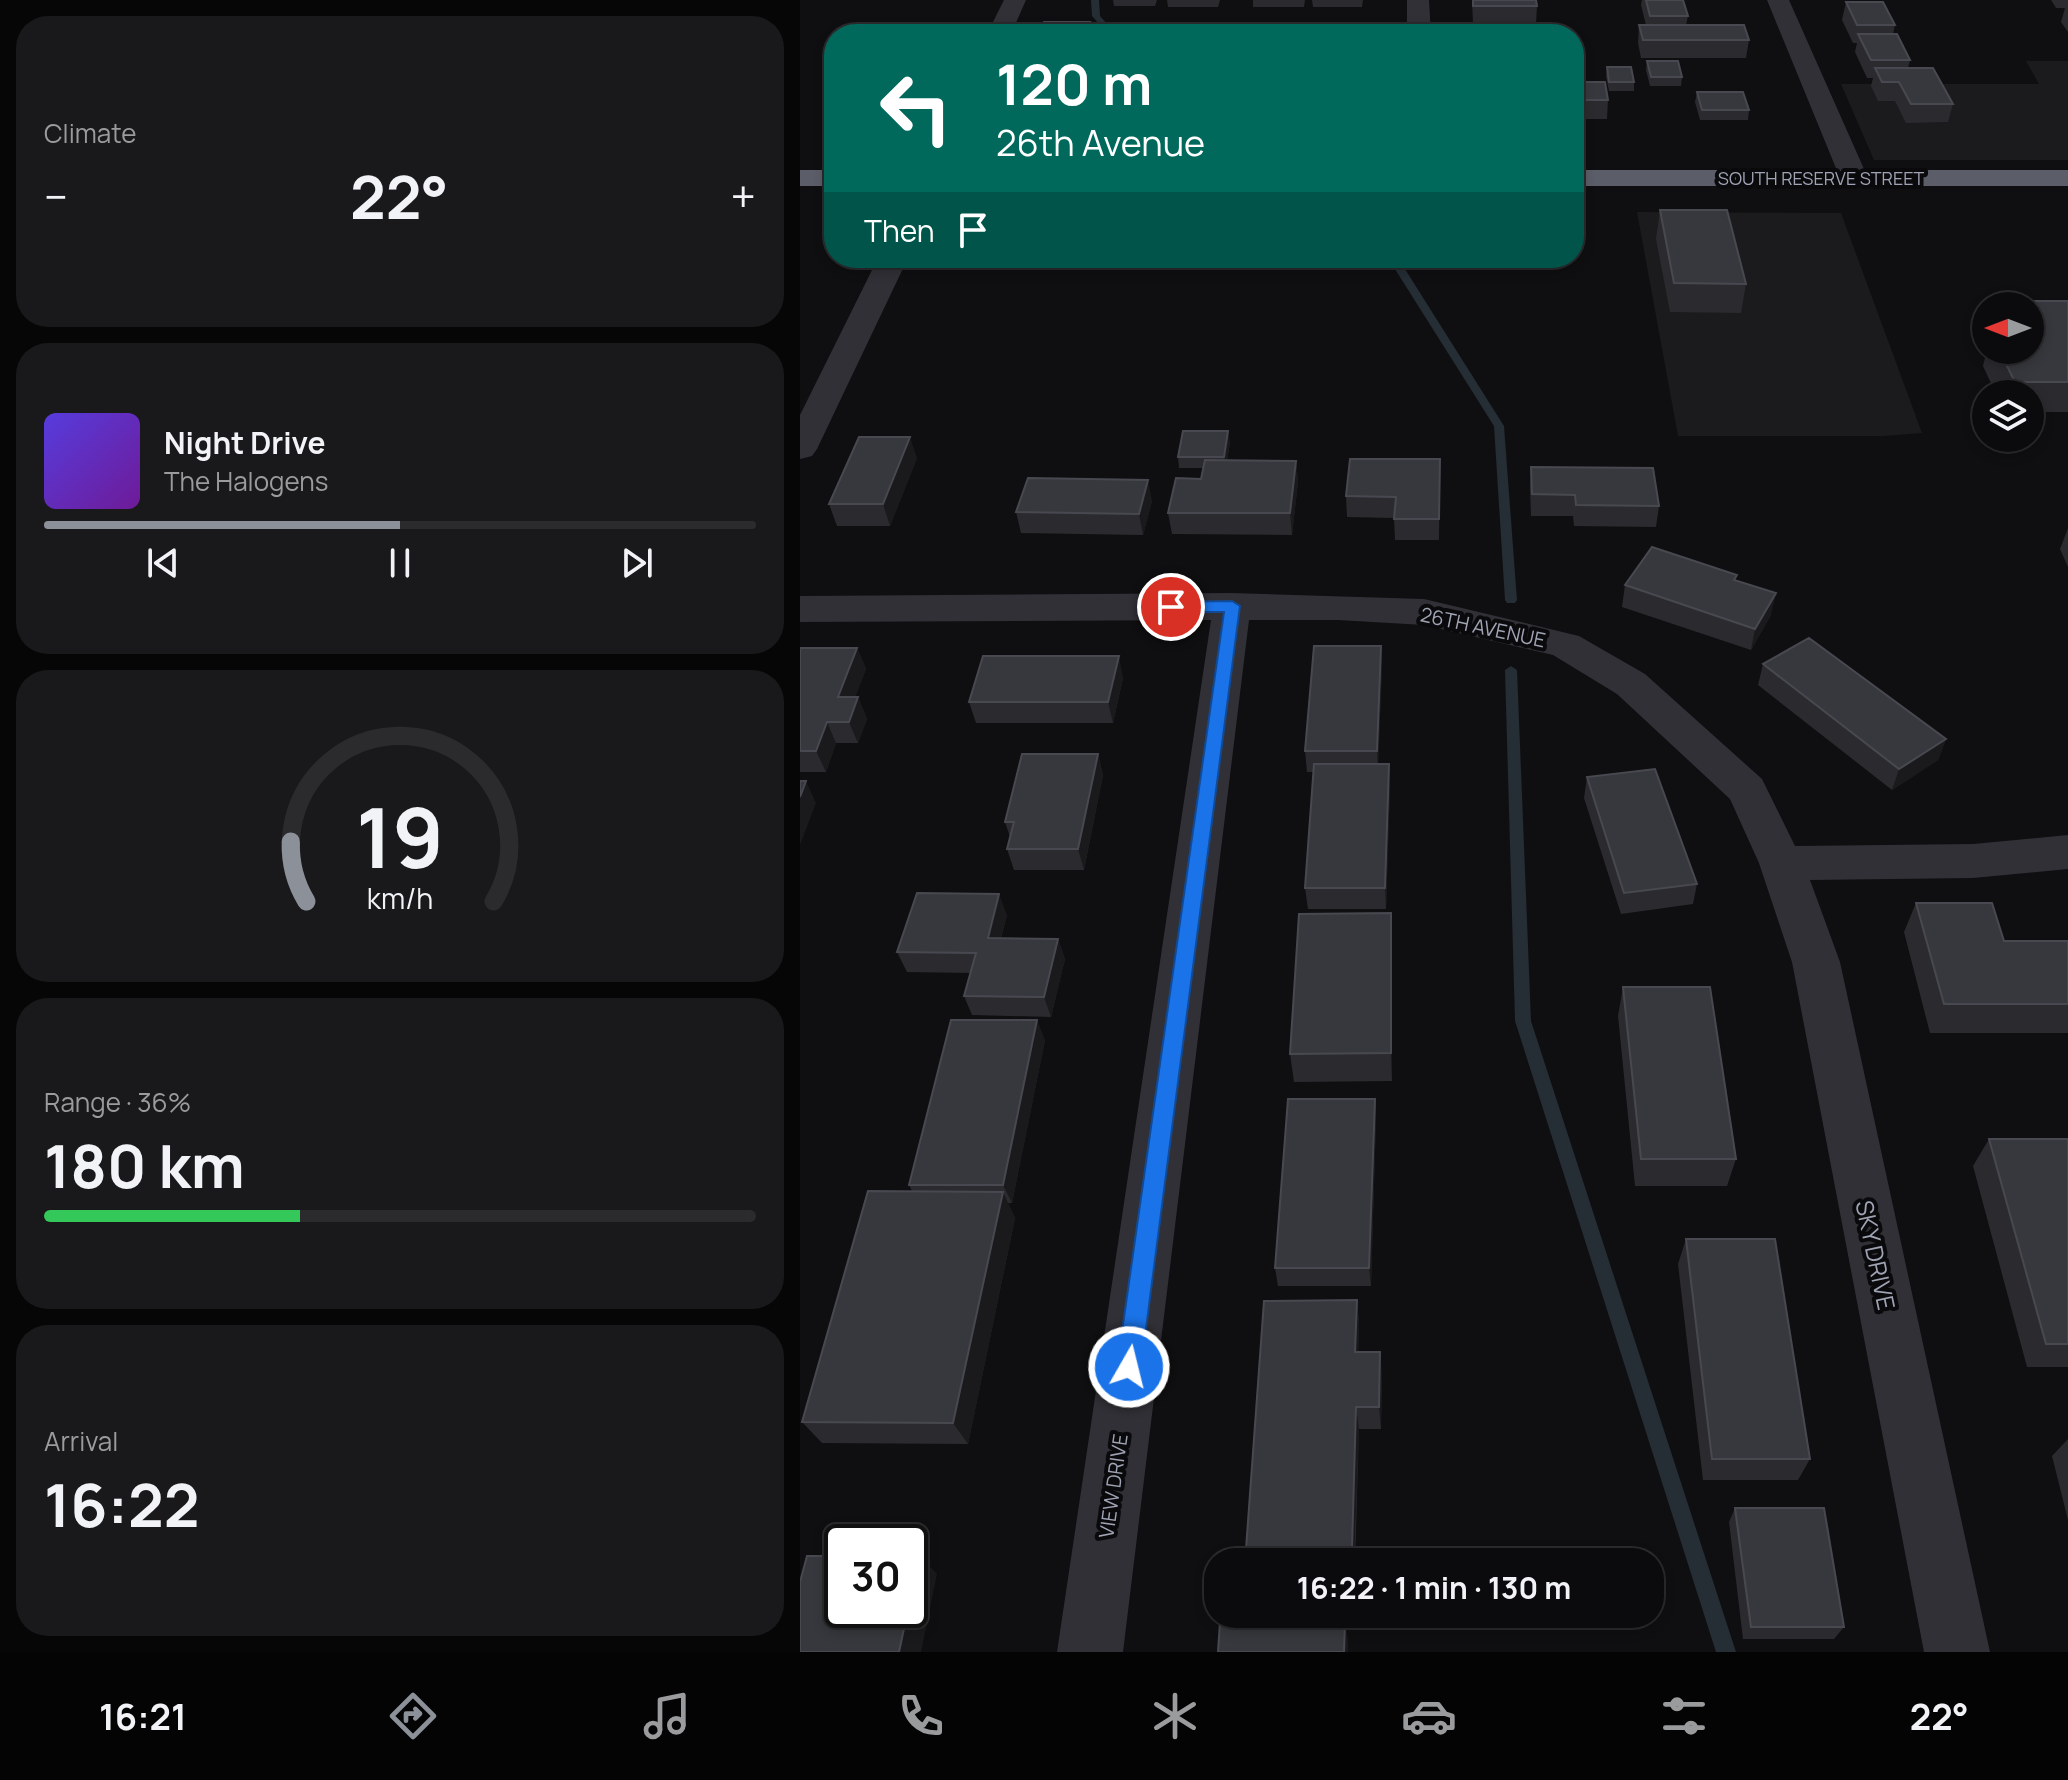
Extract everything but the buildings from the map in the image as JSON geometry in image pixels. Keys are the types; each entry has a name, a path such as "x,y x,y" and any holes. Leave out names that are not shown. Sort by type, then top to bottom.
{"highway":[{"path":"800,178 824,178"},
{"name":"SOUTH RESERVE STREET","path":"1584,178 2068,178"}],"street":[{"path":"1004,24 1015,0"},
{"path":"1418,0 1419,24"},
{"path":"1778,0 1854,178"},
{"path":"800,449 888,268"},
{"name":"VIEW DRIVE","path":"1090,1652 1232,606"},
{"name":"26TH AVENUE","path":"800,609 1338,607 1424,612 1565,645 1631,684 1747,790 1781,863"},
{"path":"1781,863 1973,861 2068,852"},
{"name":"SKY DRIVE","path":"1781,863 1816,962 1957,1652"}],"shaded area":[{"path":"2026,61 2068,61 2068,160 1874,160 1841,84 2039,84"},
{"path":"1637,212 1841,213 1922,433 1884,436 1678,436"}],"waterway":[{"path":"1095,0 1096,16 1103,24"},
{"path":"1399,268 1499,426 1511,600"},
{"path":"1511,670 1523,1021 1726,1652"}],"route":[{"path":"1129,1367 1232,606 1171,607"}]}
